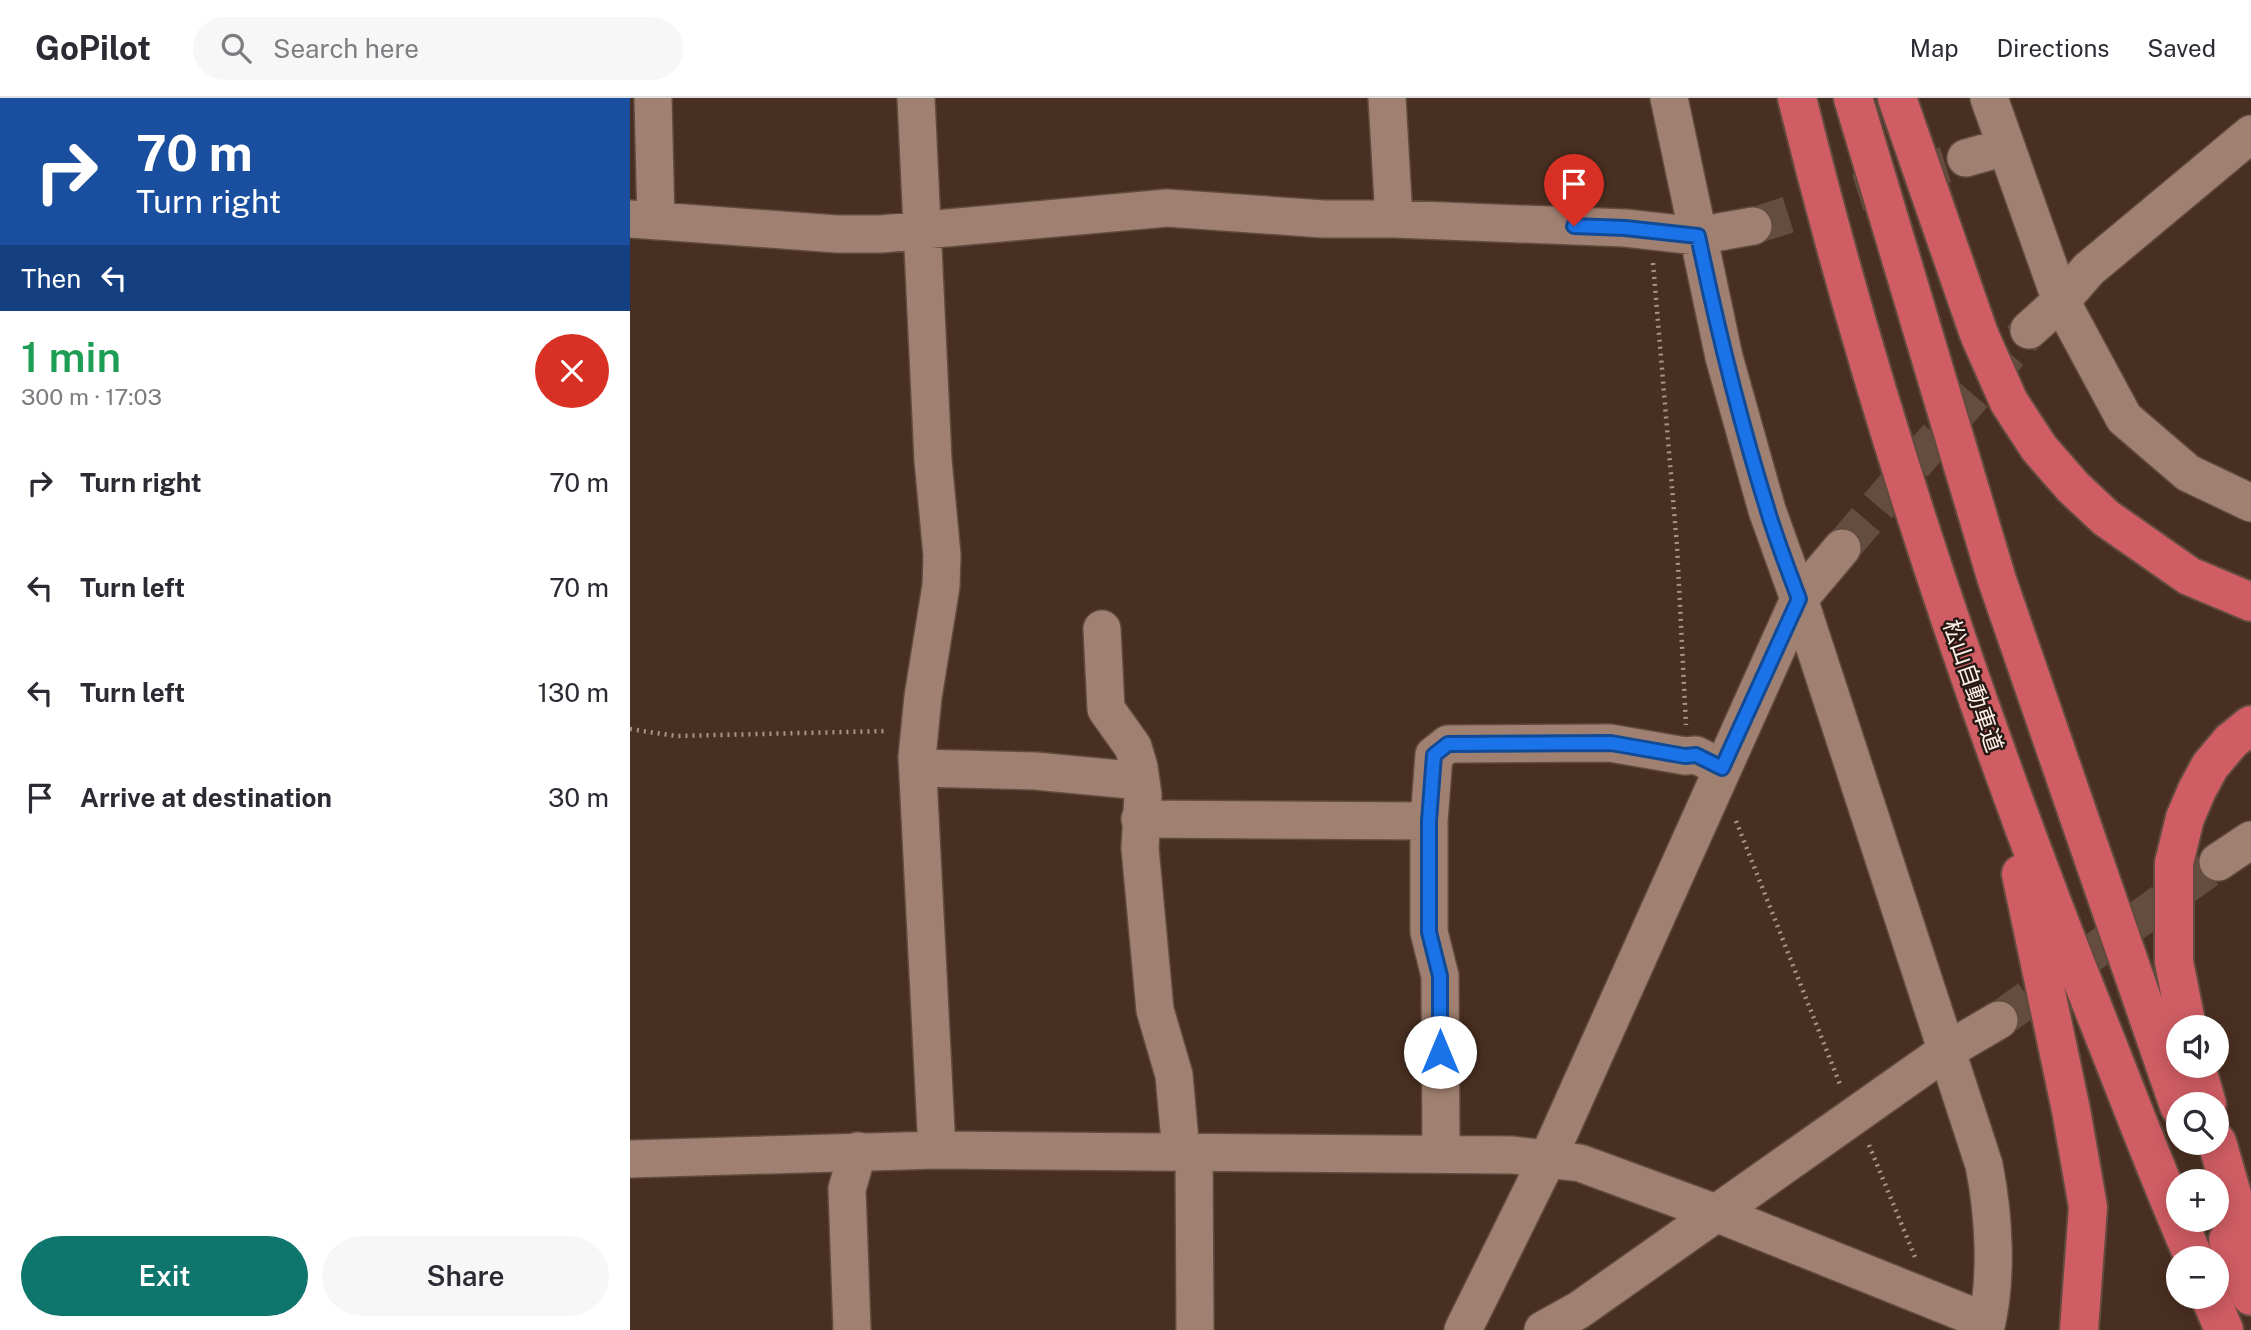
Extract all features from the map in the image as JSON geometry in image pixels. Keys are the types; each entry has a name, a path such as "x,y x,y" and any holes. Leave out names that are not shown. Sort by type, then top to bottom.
{"highway":[{"name":"松山自動車道","path":"1797,98 1863,346 1993,745 2063,933 2189,1246"},
{"path":"1853,98 1997,580 2174,1092"},
{"path":"1898,98 1979,334 2009,402 2039,448 2073,488 2106,518 2189,576 2251,602"},
{"path":"2185,1015 2174,962 2174,863 2185,818 2210,766 2251,725"},
{"path":"1993,745 2071,1110 2088,1207 2079,1330"},
{"path":"2216,1165 2251,1260"},
{"path":"2225,1232 2251,1296"},
{"path":"2215,1309 2224,1330"},
{"path":"2236,1330 2251,1313"}],"street":[{"path":"653,98 643,220 837,234 881,234 1167,208 1323,219 1394,219 1625,228 1698,236 1753,226"},
{"path":"916,98 933,460 942,555 941,586 923,697 918,768 937,1150"},
{"path":"1387,98 1394,219"},
{"path":"630,1159 937,1150 1441,1154 1548,1158 1580,1163 1716,1213 1933,1300 1986,1326 1992,1252 1990,1198 1984,1165 1799,599 1767,510 1728,370 1669,98"},
{"path":"1989,98 2061,301 2124,418 2188,473 2251,503"},
{"path":"2029,330 2061,301 2089,269 2251,134"},
{"path":"1966,159 2005,146"},
{"path":"1463,1330 1548,1158 1710,771 1799,599 1842,548"},
{"path":"1102,629 1106,709 1133,747 1143,795 1140,848 1156,1010 1174,1075 1187,1152 1195,1330"},
{"path":"1441,1154 1440,976 1429,932 1429,821 1434,755 1448,744 1611,743 1685,756 1710,771"},
{"path":"918,768 1035,771 1141,781"},
{"path":"1140,819 1429,821"},
{"path":"2218,862 2251,839"},
{"path":"1543,1330 1575,1320 1716,1213 1946,1051 1999,1020"},
{"path":"852,1330 846,1189 858,1151"}],"path":[{"path":"1650,231 1677,547 1687,738 1730,807 1933,1300"},
{"path":"630,729 676,736 920,730"}],"tunnel":[{"path":"1753,226 1966,158"},
{"path":"1842,548 2029,330"},
{"path":"1999,1020 2218,862"}],"route":[{"path":"1440,1052 1440,976 1429,932 1429,821 1434,755 1448,744 1611,743 1685,756 1696,755 1722,768 1799,599 1767,510 1738,408 1698,236 1625,228 1574,226"}]}
